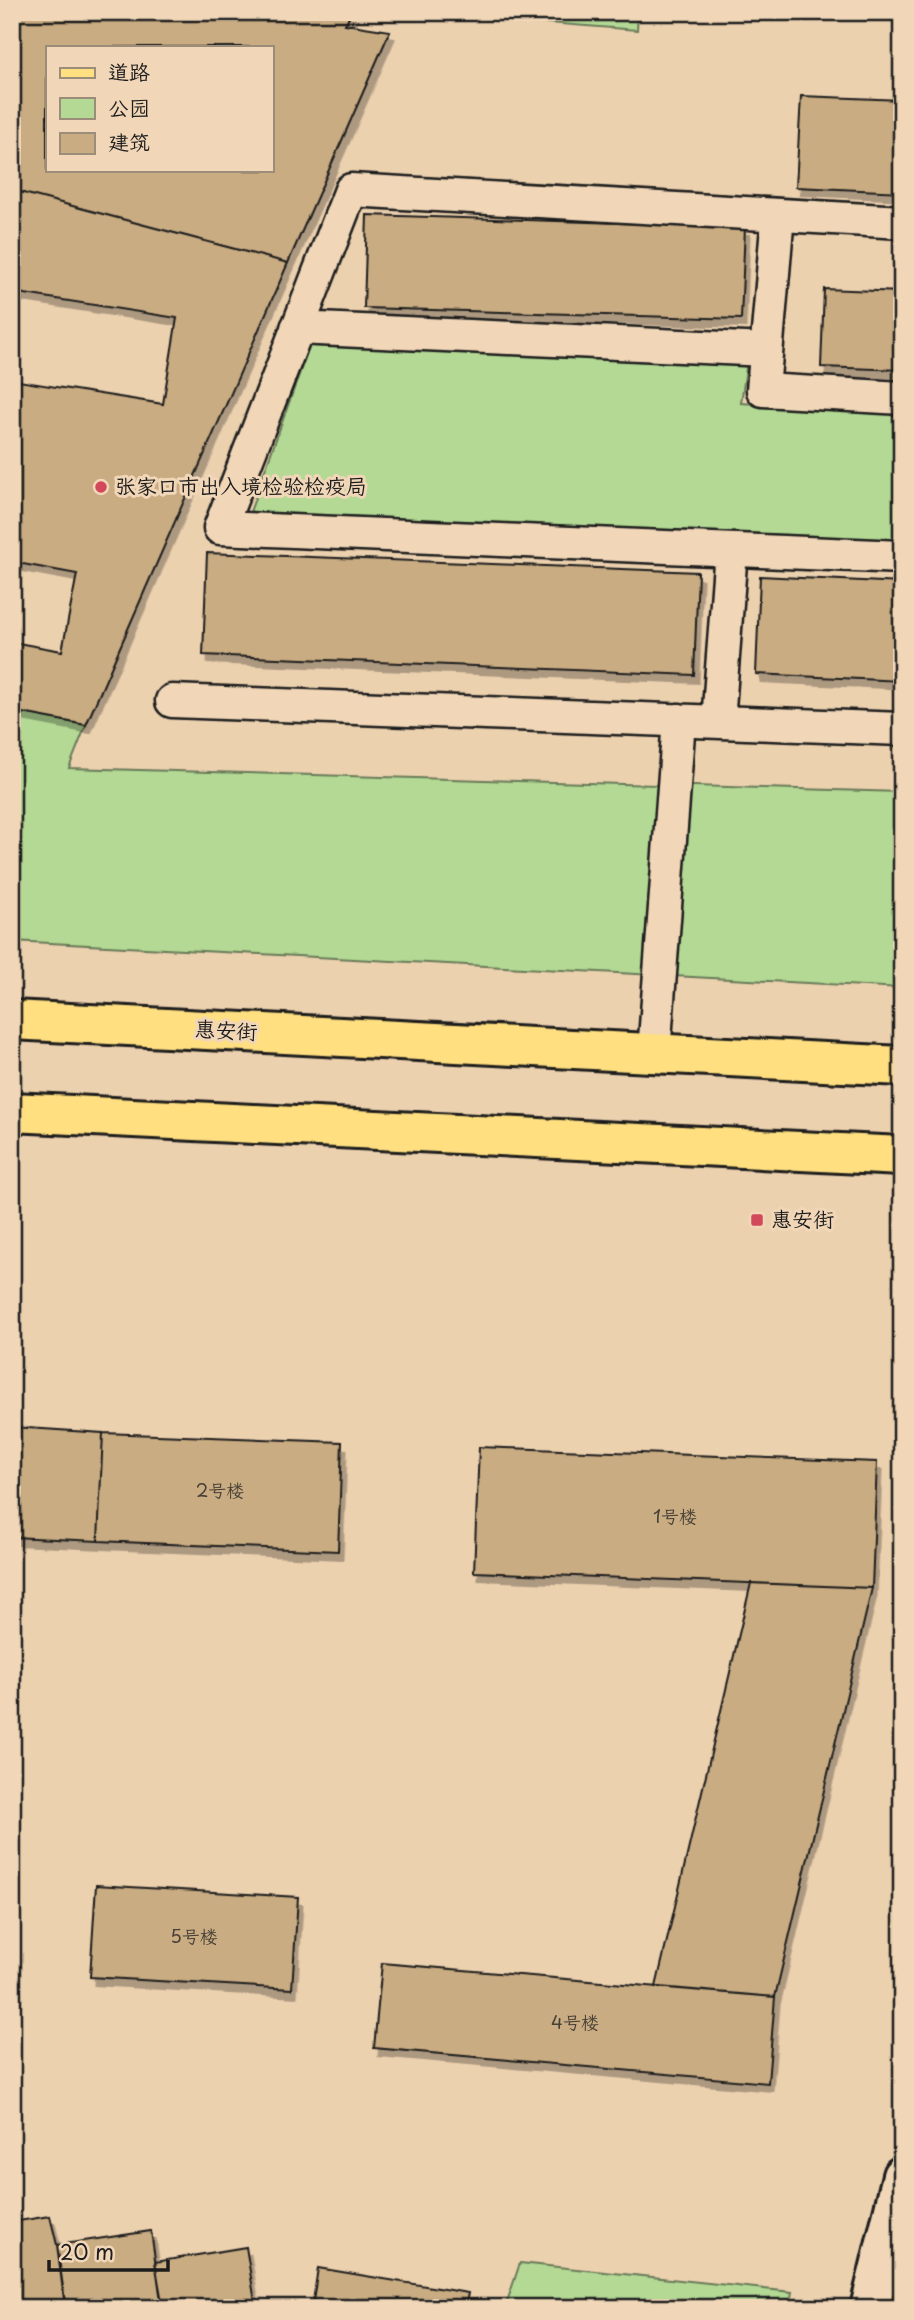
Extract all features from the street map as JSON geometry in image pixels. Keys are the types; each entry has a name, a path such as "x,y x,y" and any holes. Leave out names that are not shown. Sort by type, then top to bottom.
{"main road":[{"name":"惠安街","path":"12,1020 902,1066"},
{"path":"12,1112 902,1156"},
{"path":"870,2308 902,2176"}],"street":[{"path":"902,222 351,190 220,528 902,557"},
{"path":"778,215 763,390 902,398"},
{"path":"297,328 766,350"},
{"path":"718,722 731,550"},
{"path":"172,701 902,729"},
{"path":"654,1054 679,720"}],"green space":[{"path":"405,12 638,12 637,30"},
{"path":"310,344 747,361 741,403 902,414 902,541 250,512"},
{"path":"12,711 86,725 69,768 902,792 902,988 12,941"},
{"path":"520,2263 792,2292 789,2308 505,2308"}],"building":[{"path":"12,12 352,12 345,24 390,31 288,263 12,190"},
{"path":"801,96 902,100 902,192 796,187"},
{"name":"张家口市出入境检验检疫局","path":"12,190 288,263 86,725 12,711"},
{"path":"367,215 745,227 741,319 364,308"},
{"path":"824,289 902,292 902,370 821,367"},
{"path":"12,292 177,318 163,404 12,380"},
{"path":"207,553 698,572 694,675 203,655"},
{"path":"12,562 77,574 62,651 12,642"},
{"path":"760,576 902,583 902,681 756,674"},
{"path":"12,1427 103,1433 98,1541 12,1537"},
{"path":"103,1433 342,1442 338,1551 98,1541"},
{"path":"479,1447 877,1462 872,1588 474,1572"},
{"path":"751,1583 872,1588 775,1997 656,1987"},
{"path":"96,1885 298,1897 292,1989 90,1977"},
{"path":"382,1963 775,1997 768,2083 374,2048"},
{"path":"50,2216 57,2245 65,2307 12,2308 12,2222"},
{"path":"151,2231 162,2308 66,2308 57,2245"},
{"path":"246,2247 256,2308 163,2308 155,2262"},
{"path":"318,2268 468,2293 465,2308 312,2308"}],"place":[{"name":"张家口市出入境检验检疫局","path":"101,487"},
{"name":"惠安街","path":"757,1220"}]}
